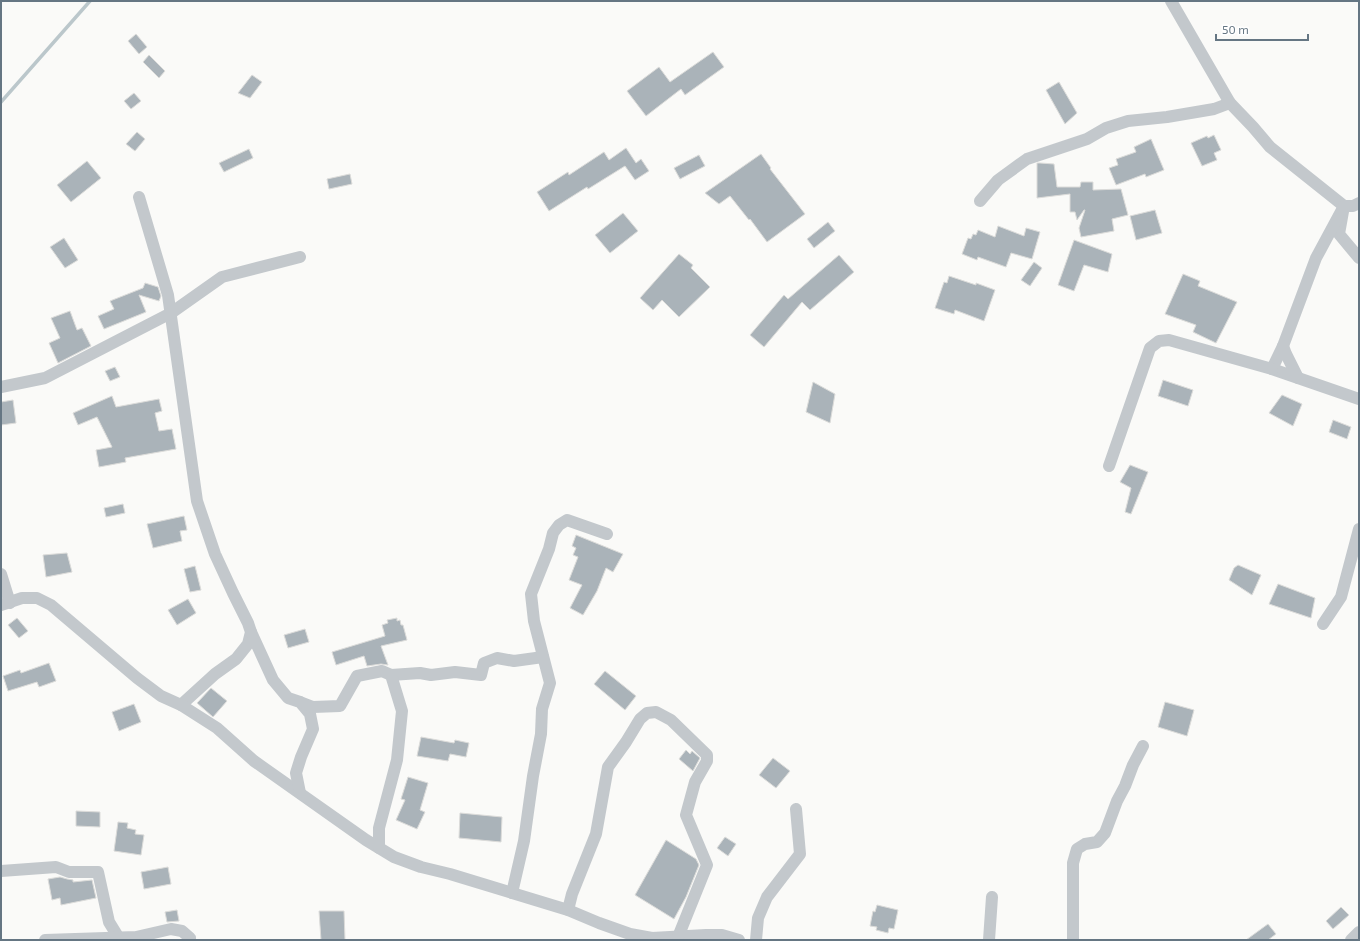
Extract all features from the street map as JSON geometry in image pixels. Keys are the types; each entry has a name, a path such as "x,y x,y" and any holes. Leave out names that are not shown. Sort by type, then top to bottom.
{"street":[{"path":"1171,1 1230,103 1270,147 1344,206 1353,206 1359,203"},
{"path":"980,201 998,180 1027,159 1087,139 1106,128 1128,121 1167,117 1214,109 1230,103"},
{"path":"138,197 168,295 197,501 215,554 251,632 274,680 288,698 313,707 340,706 358,676 382,671 391,675 420,673 431,675 455,672 481,675 484,664 498,658 514,661 543,657"},
{"path":"1344,206 1339,234 1359,258"},
{"path":"1272,369 1283,346 1316,258 1344,206"},
{"path":"1,387 45,378 171,313 222,277 300,257"},
{"path":"1109,466 1150,348 1159,341 1170,340 1272,369 1359,399"},
{"path":"1283,346 1298,378"},
{"path":"512,893 524,841 533,776 541,734 542,709 550,684 534,621 531,594 549,549 553,533 559,525 567,520 607,534"},
{"path":"1323,624 1341,597 1359,529"},
{"path":"1,574 6,604 22,598 37,598 51,605 137,678 161,696 181,706 217,728 254,761 394,857 421,867 568,910 599,924 630,934 652,938 722,935 740,940"},
{"path":"181,706 215,674 236,659 248,644 251,632"},
{"path":"379,848 379,828 397,760 402,711 391,675"},
{"path":"300,702 310,714 313,729 296,773 300,793"},
{"path":"568,910 572,894 596,834 608,767 640,719 647,714 656,712 671,720 707,755 707,762 695,782 686,815 707,865 678,937"},
{"path":"1073,940 1073,863 1077,849 1085,844 1097,842 1105,833 1117,801 1143,746"},
{"path":"756,940 758,918 767,897 800,854 796,809"},
{"path":"1,871 56,867 69,872 98,872 109,922 119,939"},
{"path":"989,940 992,897"},
{"path":"45,940 119,939 136,937 171,929 182,931 190,938 190,940"},
{"path":"1351,940 1359,932"}],"building":[{"path":"136,34 147,47 139,54 128,41"},
{"path":"713,52 724,67 685,95 681,89 646,116 627,91 659,67 670,82"},
{"path":"149,55 165,71 159,78 143,62"},
{"path":"252,75 262,82 250,98 238,93"},
{"path":"1059,82 1077,113 1065,124 1046,90"},
{"path":"134,93 141,101 131,109 124,101"},
{"path":"137,132 145,139 135,151 126,144"},
{"path":"1214,135 1221,150 1214,153 1217,160 1202,166 1191,143 1207,136 1208,138"},
{"path":"1151,139 1164,170 1146,177 1145,174 1116,185 1109,168 1118,165 1116,159 1136,152 1134,147"},
{"path":"626,148 636,163 641,159 649,171 635,180 625,166 588,189 587,187 549,211 537,192 568,172 569,175 604,152 609,160"},
{"path":"249,149 253,158 224,172 219,163"},
{"path":"761,154 771,168 770,169 805,214 767,242 730,196 719,204 705,193"},
{"path":"699,155 705,166 680,179 674,168"},
{"path":"87,161 101,178 71,202 57,185"},
{"path":"1037,163 1054,164 1057,187 1080,187 1081,182 1093,182 1093,190 1121,189 1128,215 1112,219 1114,231 1081,237 1079,228 1085,210 1077,220 1075,212 1070,212 1070,194 1037,198"},
{"path":"350,174 352,184 329,189 327,179"},
{"path":"1155,210 1162,233 1136,240 1130,216"},
{"path":"623,213 638,231 610,253 595,235"},
{"path":"828,222 835,231 814,248 807,239"},
{"path":"998,226 1024,236 1026,228 1040,232 1032,259 1011,253 1006,267 978,257 977,260 962,254 968,238 971,239 973,234 976,235 978,230 995,237"},
{"path":"64,238 78,260 65,268 50,247"},
{"path":"1074,240 1112,254 1108,272 1084,265 1074,291 1058,285"},
{"path":"679,254 693,265 691,268 710,287 679,317 662,300 653,310 640,298"},
{"path":"839,255 854,272 810,310 802,302 764,347 750,335 784,295 788,299"},
{"path":"1034,262 1042,268 1030,286 1021,280"},
{"path":"1183,274 1200,281 1198,286 1237,302 1216,343 1193,332 1196,325 1165,314"},
{"path":"949,276 995,290 984,321 955,310 954,314 935,308 944,282 947,283"},
{"path":"145,283 158,287 161,296 159,301 139,295 146,312 104,329 98,316 114,309 110,301 143,288"},
{"path":"70,311 77,330 82,328 91,346 58,363 49,343 60,338 51,318"},
{"path":"115,367 120,377 110,381 105,371"},
{"path":"1163,380 1193,390 1188,406 1158,396"},
{"path":"813,382 835,394 830,423 806,412"},
{"path":"1282,395 1302,404 1293,426 1269,413"},
{"path":"112,396 116,407 159,399 162,411 155,413 159,431 172,429 176,449 125,458 126,462 99,467 96,450 112,447 97,417 78,425 73,413"},
{"path":"13,400 16,423 1,425 1,402"},
{"path":"1333,420 1351,427 1347,439 1329,432"},
{"path":"1130,465 1148,472 1131,514 1125,512 1131,488 1120,482"},
{"path":"123,504 125,513 106,517 104,508"},
{"path":"184,516 187,530 180,531 182,541 153,548 147,524"},
{"path":"576,535 623,554 613,572 606,568 597,591 583,615 570,608 582,585 569,580 578,557 573,555 576,548 572,546"},
{"path":"67,553 72,572 46,577 43,555"},
{"path":"1238,565 1261,575 1252,595 1229,580 1234,568"},
{"path":"195,566 201,590 190,592 184,569"},
{"path":"1278,584 1315,598 1311,618 1269,604"},
{"path":"188,599 196,613 177,625 168,610"},
{"path":"17,618 28,631 19,638 8,625"},
{"path":"397,618 397,621 400,620 401,625 403,625 407,640 381,646 388,665 381,664 367,666 364,656 336,665 332,652 385,636 382,625 388,623 387,620"},
{"path":"305,629 309,642 288,648 284,635"},
{"path":"49,663 56,681 39,687 37,682 8,691 3,676 20,670 21,673"},
{"path":"605,671 636,696 625,710 594,684"},
{"path":"211,688 227,701 213,717 197,703"},
{"path":"1165,702 1194,710 1187,736 1158,727"},
{"path":"134,704 141,722 119,731 112,712"},
{"path":"421,737 454,743 455,740 469,743 466,757 450,754 448,761 417,756"},
{"path":"686,750 690,754 692,751 700,758 693,771 679,759"},
{"path":"773,758 790,771 776,788 759,775"},
{"path":"408,777 428,783 420,810 425,812 417,829 396,820 405,800 401,799"},
{"path":"76,811 100,812 100,827 76,826"},
{"path":"460,813 502,817 501,842 459,838"},
{"path":"118,822 128,823 127,828 136,830 135,834 144,835 141,855 114,851"},
{"path":"725,837 736,844 728,856 717,848"},
{"path":"666,840 696,859 699,865 686,897 674,919 635,895"},
{"path":"168,867 171,884 144,889 141,872"},
{"path":"60,877 73,880 73,882 92,880 96,898 61,905 60,898 52,900 48,879"},
{"path":"877,905 898,910 894,929 889,928 888,933 876,930 877,927 870,926 873,911 875,912"},
{"path":"1341,907 1349,915 1333,929 1326,921"},
{"path":"177,910 179,921 167,922 165,912"},
{"path":"319,911 344,911 345,940 321,940"},
{"path":"1268,924 1276,934 1268,940 1246,940"}],"waterway":[{"path":"1,102 90,1"}]}
